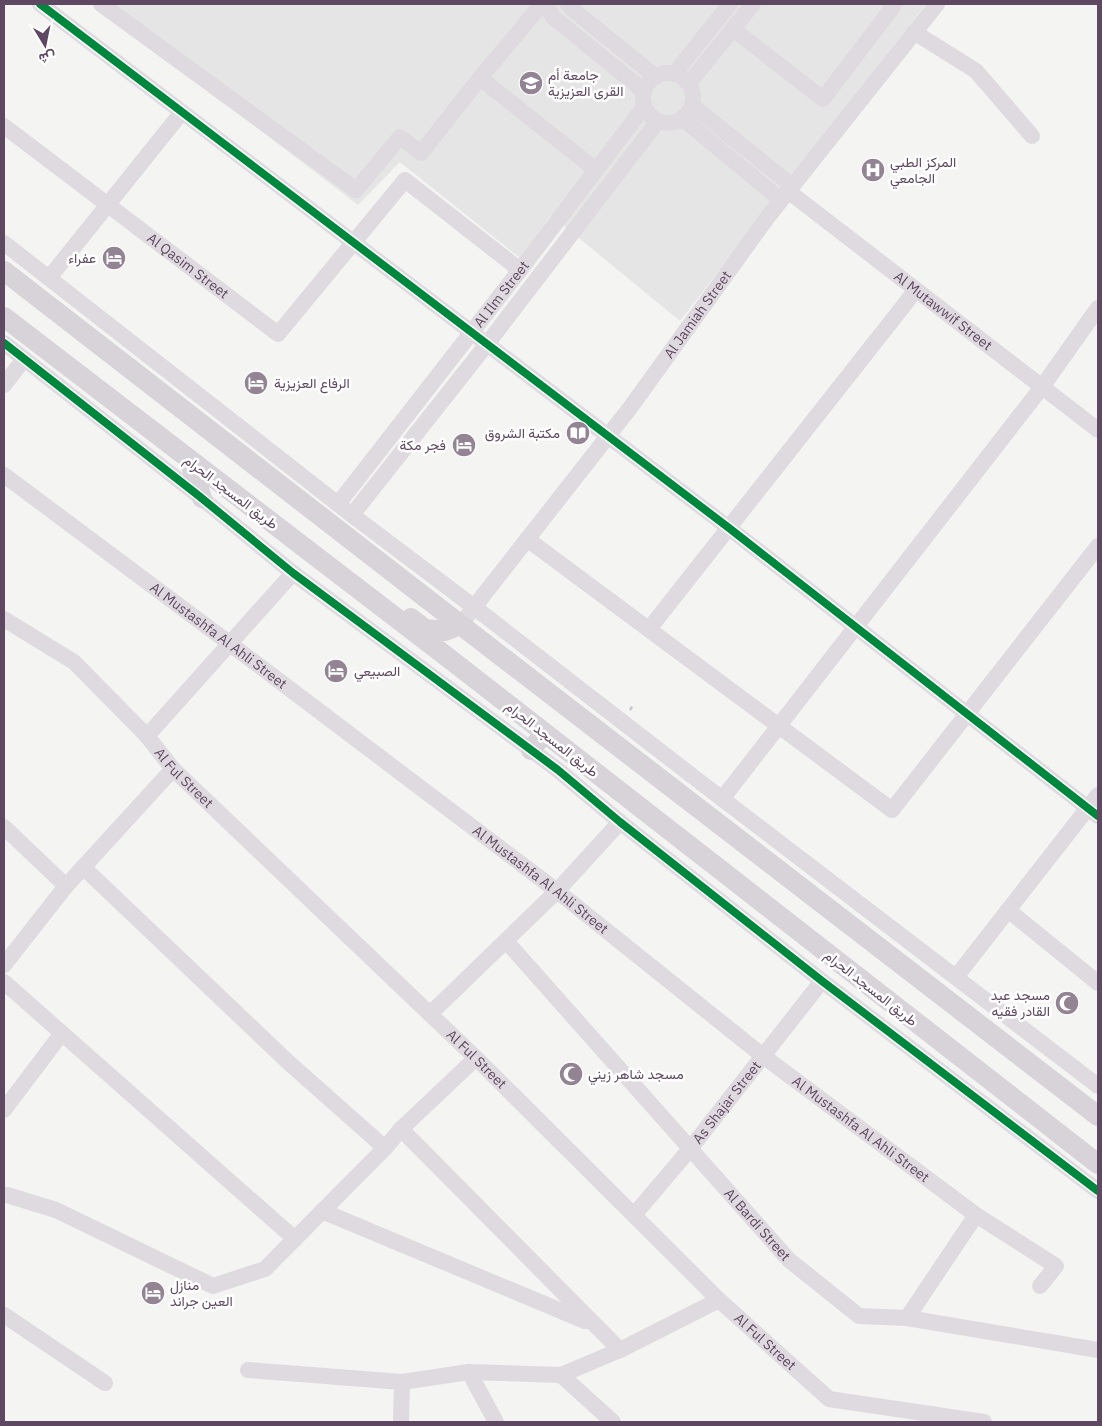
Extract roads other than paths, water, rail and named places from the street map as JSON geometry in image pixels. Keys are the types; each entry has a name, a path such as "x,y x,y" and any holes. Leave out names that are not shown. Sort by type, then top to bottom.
{"main road":[{"path":"4,271 1098,1116"},
{"name":"طريق المسجد الحرام","path":"4,317 544,733 1097,1163"},
{"path":"190,460 202,498"},
{"path":"298,543 324,550 425,629 445,631 460,625"},
{"path":"531,750 544,733"}],"street":[{"path":"40,4 729,528 967,713 1095,806 1008,910 956,977"},
{"path":"101,4 356,190 400,137 421,153 480,78 544,4 553,17 644,99 652,118 670,124 683,119 693,106 694,98 689,84 680,76 662,74 656,76 647,85 644,99"},
{"path":"568,4 656,76"},
{"path":"674,74 730,4"},
{"path":"689,84 753,4"},
{"path":"733,29 823,99 892,8 893,4"},
{"name":"Al Jamiah Street","path":"460,625 630,408 787,193 937,4"},
{"path":"914,32 976,71 1032,136"},
{"path":"480,78 596,170"},
{"name":"Al Ilm Street","path":"338,504 596,170 644,99"},
{"path":"693,106 787,193"},
{"path":"49,278 182,112"},
{"path":"683,119 787,193"},
{"name":"Al Ilm Street","path":"352,515 487,344 658,121"},
{"name":"Al Qasim Street","path":"4,126 278,334 354,243"},
{"path":"354,243 406,180 520,270"},
{"name":"Al Mutawwif Street","path":"787,193 1098,430"},
{"path":"4,264 9,247 352,515 474,606 722,799 1098,1086"},
{"path":"649,629 916,290"},
{"path":"722,799 1042,387 1098,308"},
{"path":"4,343 202,498 293,573 558,770 620,822 822,981 1098,1191"},
{"path":"4,386 24,359"},
{"name":"Al Mustashfa Al Ahli Street","path":"4,475 557,891 764,1056 976,1215 1056,1266 1040,1286"},
{"path":"528,539 892,810 1098,546"},
{"path":"147,736 293,573"},
{"name":"Al Ful Street","path":"4,619 74,662 147,736 173,769 476,1058 719,1300 829,1399 984,1422"},
{"path":"4,965 83,866 173,769"},
{"path":"677,792 691,775"},
{"path":"430,1014 557,891 620,822"},
{"path":"4,827 66,886"},
{"path":"83,866 288,1062 385,1148"},
{"path":"1008,910 1098,983"},
{"name":"Al Bardi Street","path":"506,941 789,1260 859,1316 907,1318 1098,1350"},
{"name":"As Shajar Street","path":"634,1215 690,1149 822,981"},
{"path":"4,982 294,1239"},
{"path":"4,1110 62,1033"},
{"path":"4,1195 56,1210 213,1286 265,1269 385,1148 401,1129 476,1058"},
{"path":"401,1129 620,1350"},
{"path":"1083,1179 1097,1163"},
{"path":"322,1211 594,1324"},
{"path":"907,1318 976,1215"},
{"path":"248,1370 402,1382 469,1372 561,1375 620,1350 719,1300"},
{"path":"4,1315 105,1383"},
{"path":"469,1372 496,1422"},
{"path":"561,1375 613,1422"},
{"path":"401,1422 402,1382"}],"place":[{"name":"جامعة أم القرى العزيزية","path":"531,83"},
{"name":"المركز الطبي الجامعي","path":"873,170"},
{"name":"عفراء","path":"114,258"},
{"name":"الرفاع العزيزية","path":"256,383"},
{"name":"مكتبة الشروق","path":"578,433"},
{"name":"فجر مكة","path":"464,445"},
{"name":"الصبيعي","path":"336,671"},
{"name":"مسجد عبد القادر فقيه","path":"1067,1003"},
{"name":"مسجد شاهر زيني","path":"571,1074"},
{"name":"منازل العين جراند","path":"153,1293"}]}
